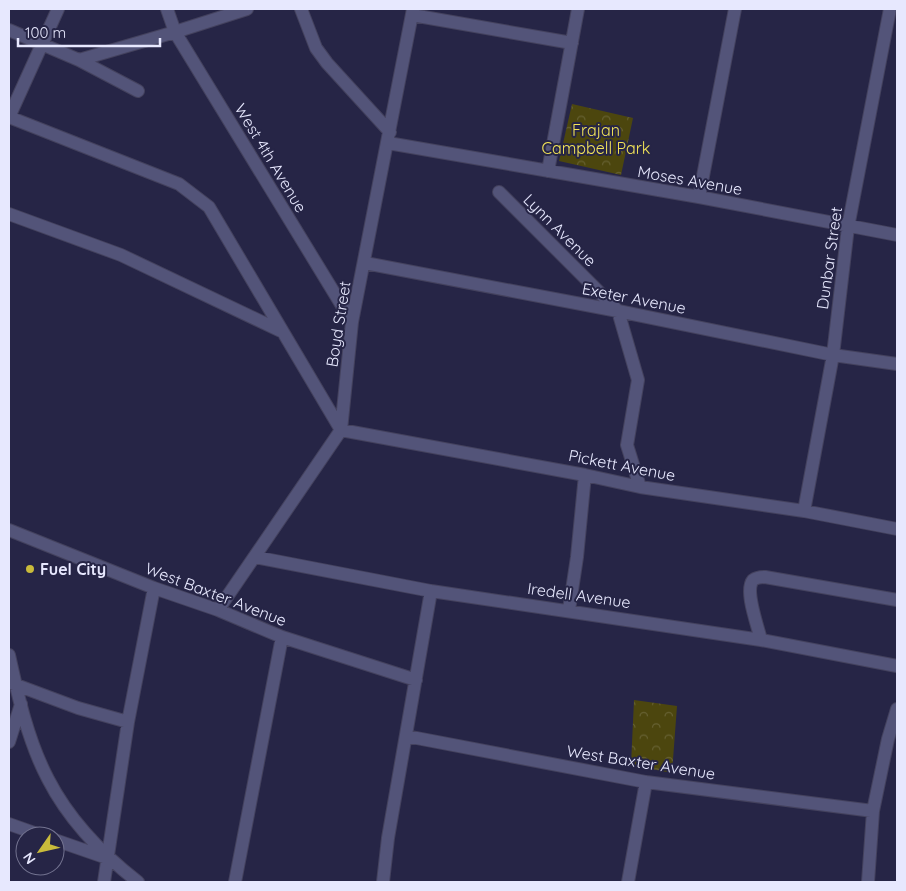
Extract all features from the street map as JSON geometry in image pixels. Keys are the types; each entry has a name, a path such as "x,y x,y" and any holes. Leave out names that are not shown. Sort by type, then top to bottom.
{"street":[{"path":"58,9 9,117 180,184 209,207 341,430"},
{"name":"West 4th Avenue","path":"167,9 175,32 352,322"},
{"path":"79,60 247,9"},
{"path":"301,9 316,48 389,137"},
{"path":"548,171 578,9"},
{"path":"699,197 735,9"},
{"name":"Dunbar Street","path":"804,511 833,355 848,227 890,9"},
{"path":"412,12 572,43"},
{"name":"Boyd Street","path":"218,610 341,430 352,322 365,263 412,12"},
{"path":"9,30 79,60 138,90"},
{"name":"Moses Avenue","path":"389,137 548,171 699,197 897,236"},
{"name":"Lynn Avenue","path":"499,192 618,311 638,380 628,445 640,487"},
{"path":"9,214 122,255 282,332"},
{"name":"Exeter Avenue","path":"365,263 618,311 833,355 897,364"},
{"name":"Pickett Avenue","path":"341,430 640,487 804,511 897,529"},
{"path":"569,610 577,557 585,475"},
{"name":"West Baxter Avenue","path":"9,530 154,588 218,610 282,637 416,680"},
{"name":"Iredell Avenue","path":"255,557 431,591 761,640 897,666"},
{"path":"761,640 749,592 752,581 757,578 765,577 897,600"},
{"path":"104,882 128,722 154,588"},
{"path":"383,882 388,838 431,591"},
{"path":"235,882 282,637"},
{"path":"9,655 12,683 21,704 34,749 48,780 64,805 92,840 109,858 138,882"},
{"path":"12,683 78,708 128,722"},
{"path":"9,742 21,704"},
{"path":"868,882 872,811 888,739 897,709"},
{"name":"West Baxter Avenue","path":"406,736 646,782 872,811"},
{"path":"628,882 646,782"},
{"path":"65,843 109,858"}],"green space":[{"name":"Frajan Campbell Park","path":"572,104 633,118 621,175 559,161"},
{"path":"574,130 610,136 606,157 571,151"},
{"path":"634,700 677,706 672,773 631,765"}],"place":[{"name":"Fuel City","path":"30,569"}]}
